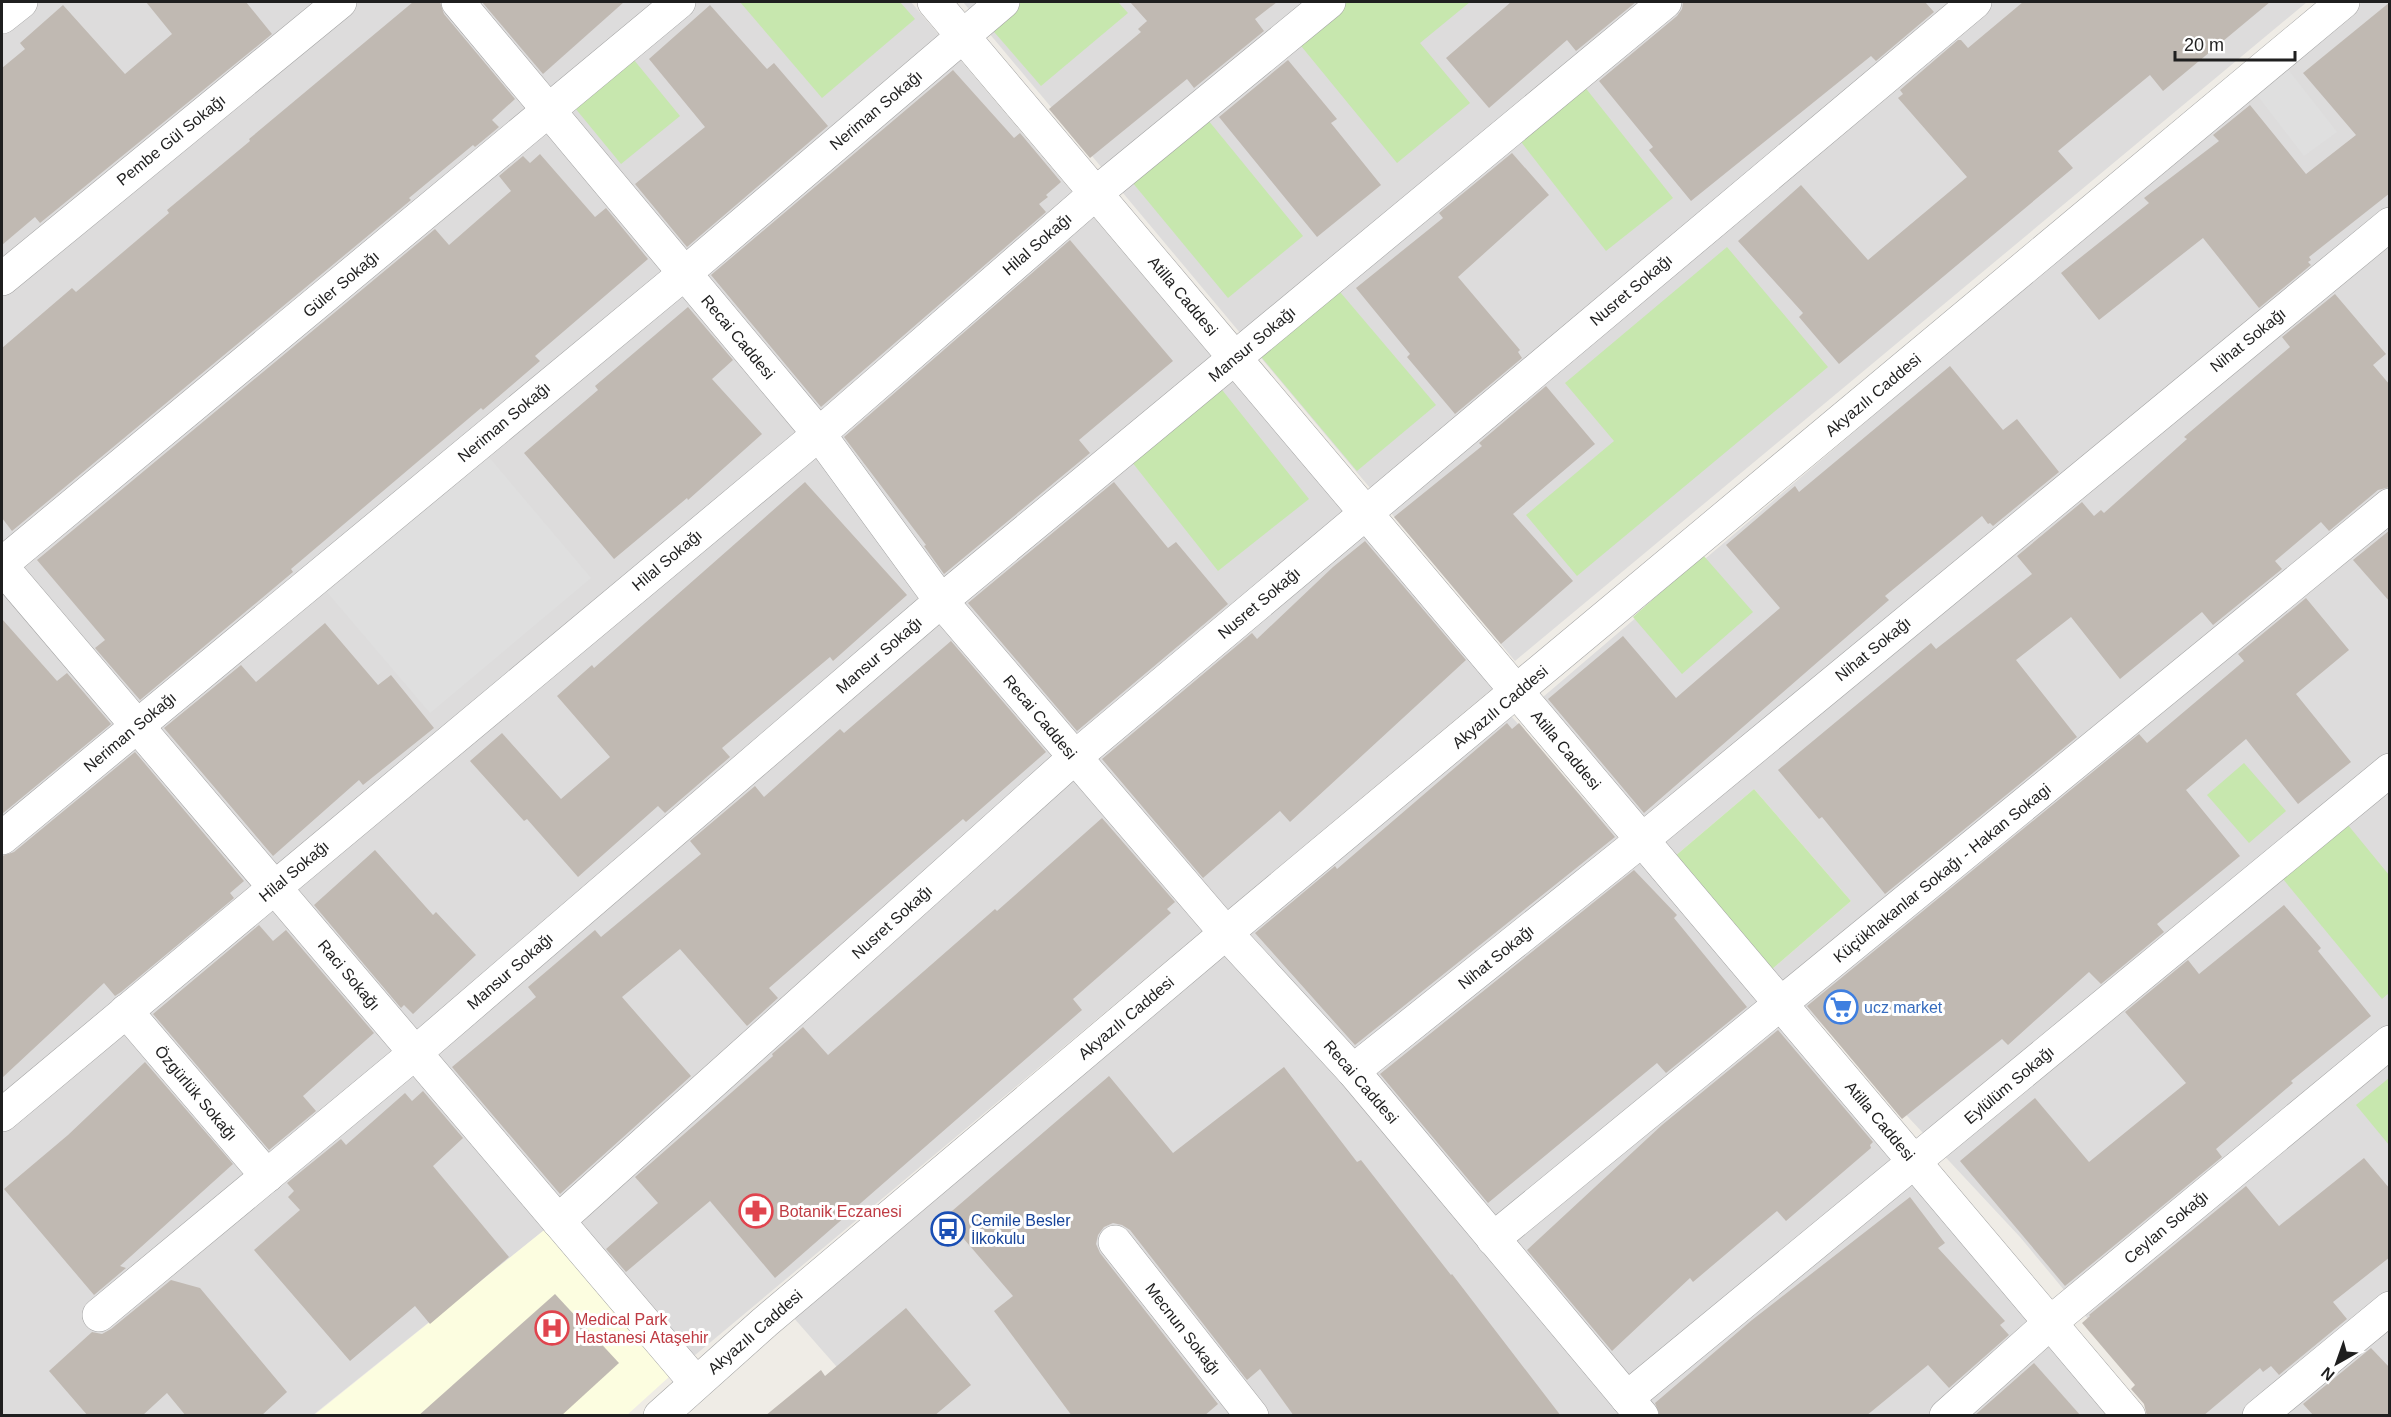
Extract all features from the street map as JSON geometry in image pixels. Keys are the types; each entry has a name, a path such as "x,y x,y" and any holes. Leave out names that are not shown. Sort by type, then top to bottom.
{"street":[{"path":"2,17 21,2"},
{"name":"Pembe Gül Sokağı","path":"2,279 340,2"},
{"name":"Recai Caddesi","path":"458,2 819,434 941,601 1227,933 1353,1071 1635,1407"},
{"name":"Güler Sokağı","path":"2,566 679,2"},
{"name":"Atilla Caddesi","path":"934,2 2129,1416"},
{"name":"Neriman Sokağı","path":"2,838 685,273 1003,2"},
{"name":"Hilal Sokağı","path":"2,1115 819,434 1096,193 1329,2"},
{"name":"Mansur Sokağı","path":"99,1315 415,1053 941,601 1665,2"},
{"name":"Nusret Sokağı","path":"558,1221 1074,758 1975,2"},
{"name":"Akyazılı Caddesi","path":"660,1416 1227,933 2343,2"},
{"name":"Nihat Sokağı","path":"1353,1071 1642,840 2390,224"},
{"name":"Küçükhakanlar Sokağı - Hakan Sokagi","path":"1493,1239 1782,1005 2390,505"},
{"name":"Raci Sokağı","path":"2,566 136,727 696,1383"},
{"name":"Eylülüm Sokağı","path":"1635,1407 1915,1163 2390,770"},
{"name":"Özgürlük Sokağı","path":"126,1011 267,1176"},
{"name":"Ceylan Sokağı","path":"1946,1416 2051,1322 2390,1042"},
{"name":"Mecnun Sokağı","path":"1115,1242 1252,1416"},
{"path":"2259,1416 2390,1308"}],"shaded area":[{"path":"2,2 911,2 1493,688 670,1376 548,1227 313,1415 2,1416"},
{"path":"963,2 2307,2 1515,661"},
{"path":"2362,2 2389,2 2389,1415 2168,1415 2020,1237 1771,970 1851,901 1754,789 1674,857 1543,697 2254,91"},
{"path":"2286,67 2337,132 2304,156 2254,91"},
{"path":"488,456 591,578 430,713 327,592"},
{"path":"1511,716 2074,1357 2122,1415 879,1415 793,1317"},
{"path":"548,1227 670,1376 627,1415 313,1416"}],"green space":[{"path":"740,2 900,2 915,19 822,98"},
{"path":"1002,2 1118,2 1128,13 1041,86 982,18"},
{"path":"1345,2 1470,2 1420,43 1470,103 1397,163 1297,41"},
{"path":"625,49 680,116 621,164 566,97"},
{"path":"1584,86 1673,198 1606,251 1518,138"},
{"path":"1208,120 1303,236 1228,298 1132,182"},
{"path":"1727,247 1828,367 1577,576 1526,515 1614,441 1565,383"},
{"path":"1335,286 1436,405 1357,471 1257,352"},
{"path":"1219,386 1309,499 1218,571 1128,457"},
{"path":"1703,555 1753,612 1682,674 1633,617"},
{"path":"2244,763 2286,811 2249,843 2207,795"},
{"path":"1754,789 1851,901 1771,970 1674,857"},
{"path":"2348,825 2389,875 2389,993 2382,999 2283,879"},
{"path":"2389,1078 2389,1145 2356,1105"}],"building":[{"path":"146,2 246,2 272,34 40,223 35,217 2,245 2,68 25,49 20,43 63,5 125,74 172,34"},
{"path":"413,2 440,2 444,14 515,99 492,120 499,127 475,147 473,145 409,198 411,200 12,531 2,518 2,348 72,288 76,292 169,213 167,210 250,141 249,139"},
{"path":"482,2 624,2 543,74"},
{"path":"1130,2 1277,2 1255,19 1264,31 1194,88 1187,79 1090,158 1049,109 1141,32 1138,29 1147,21"},
{"path":"1511,2 1636,2 1576,51 1567,40 1489,108 1446,58"},
{"path":"1683,2 1925,2 1934,12 1876,61 1871,56 1691,201 1649,150 1653,147 1599,81 1677,16 1682,9"},
{"path":"2023,2 2270,2 2163,91 2150,75 2058,151 2073,168 1839,364 1799,317 1803,313 1738,241 1801,185 1868,260 1967,177 1898,98 1903,94 1900,90 1958,40 1961,40 1968,48"},
{"path":"2390,2 2390,193 2309,257 2311,260 2308,262 2311,265 2259,308 2203,238 2099,320 2061,273 2149,203 2144,198 2219,141 2213,135 2250,105 2306,174 2356,135 2303,73"},
{"path":"710,5 767,69 774,63 828,126 687,247 635,184 705,127 649,59"},
{"path":"1288,60 1337,119 1331,123 1381,185 1317,237 1219,117"},
{"path":"953,70 1014,138 1020,133 1061,182 1039,204 1046,212 821,407 711,275"},
{"path":"1512,153 1549,195 1458,277 1520,350 1518,352 1522,358 1455,414 1407,357 1410,354 1356,288 1443,218 1439,213"},
{"path":"540,154 595,217 606,208 648,259 535,356 540,361 291,569 293,572 140,700 95,648 105,640 37,560 435,229 449,245 511,191 499,176 523,156 530,163"},
{"path":"1070,240 1173,361 1079,440 1090,453 944,574 924,546 926,545 844,437"},
{"path":"2335,294 2386,354 2373,365 2390,385 2390,487 2378,490 2329,531 2321,522 2275,561 2282,569 2213,625 2202,612 2120,679 2071,617 2016,660 2077,737 1885,894 1822,817 1819,819 1778,770 1931,643 1936,649 2032,574 2017,556 2082,502 2094,516 2101,510 2104,513 2187,439 2184,437 2290,347 2282,337"},
{"path":"688,307 733,360 712,379 762,434 688,500 687,498 614,559 524,453 598,390 595,386"},
{"path":"1950,366 2003,430 2017,419 2059,472 1993,526 1988,524 1982,516 1885,596 1889,600 1644,813 1548,699 1623,636 1676,698 1780,608 1726,545 1795,486 1799,492"},
{"path":"1546,386 1595,444 1513,514 1573,581 1501,644 1394,517 1482,446 1479,443"},
{"path":"805,482 907,595 833,661 830,657 722,748 730,757 665,813 658,806 578,877 527,819 524,821 470,761 502,733 561,799 610,757 557,696 592,665 594,668"},
{"path":"1114,482 1168,548 1176,542 1228,604 1077,731 968,603"},
{"path":"2390,530 2390,602 2353,560"},
{"path":"1365,541 1466,660 1290,822 1280,811 1203,878 1102,759 1252,633 1257,639 1333,567"},
{"path":"2306,598 2349,650 2296,694 2351,762 2298,804 2246,739 2186,790 2240,856 2157,924 2164,932 2101,984 2089,972 2008,1045 2002,1039 1902,1119 1807,1006 2139,734 2147,743 2244,661 2238,654"},
{"path":"2,619 57,681 67,673 111,724 2,814"},
{"path":"325,623 378,685 391,675 434,728 363,785 359,780 273,856 164,728 241,665 256,682"},
{"path":"951,641 1046,752 966,822 963,819 769,988 778,998 747,1026 680,949 622,997 691,1076 560,1194 452,1067 536,997 528,987 595,930 601,937 701,854 690,841 755,786 764,797 840,729 844,733"},
{"path":"1507,723 1512,729 1519,723 1615,837 1355,1045 1255,933 1335,866 1337,869"},
{"path":"135,752 244,881 230,893 234,898 121,992 115,996 104,983 2,1078 2,856 14,852"},
{"path":"1102,818 1175,902 1167,909 1171,913 1073,999 1082,1010 775,1278 710,1201 626,1272 606,1249 658,1203 635,1177 803,1027 828,1055"},
{"path":"375,850 433,915 436,912 476,955 413,1014 404,1005 401,1008 314,905"},
{"path":"1634,870 1677,915 1674,918 1747,1007 1666,1073 1657,1063 1488,1203 1380,1074"},
{"path":"2284,905 2321,948 2318,951 2371,1016 2291,1081 2293,1083 2216,1149 2222,1157 2065,1286 1960,1161 2035,1098 2089,1162 2186,1083 2125,1012 2188,960 2199,974"},
{"path":"259,925 273,941 286,930 374,1033 303,1096 316,1111 269,1150 153,1014"},
{"path":"1778,1030 1873,1142 1870,1145 1871,1148 1786,1221 1777,1211 1693,1282 1690,1278 1612,1351 1527,1250 1662,1125"},
{"path":"145,1062 233,1164 120,1266 126,1268 94,1295 4,1189 68,1135"},
{"path":"1284,1067 1357,1162 1361,1160 1452,1274 1561,1416 1294,1416 1260,1369 1247,1380 1130,1230 1113,1223 1104,1227 1098,1235 1096,1244 1100,1253 1218,1404 1204,1416 1072,1416 994,1311 1013,1296 945,1217 1109,1076 1173,1153"},
{"path":"423,1091 463,1138 433,1166 509,1257 430,1324 415,1306 350,1361 254,1250 300,1210 288,1197 294,1191 287,1183 341,1139 346,1145 405,1093 412,1101"},
{"path":"2364,1158 2390,1189 2390,1257 2333,1302 2347,1319 2279,1375 2271,1366 2263,1372 2260,1368 2203,1416 2147,1416 2144,1404 2131,1389 2135,1385 2082,1323 2246,1186 2279,1226"},
{"path":"1910,1197 1945,1243 1938,1248 2005,1321 2000,1325 2009,1335 1949,1388 1928,1365 1866,1416 1660,1416 1655,1403 1752,1320"},
{"path":"171,1280 200,1288 287,1392 261,1416 186,1416 167,1393 142,1416 88,1416 49,1371 92,1332 102,1334 111,1329"},
{"name":"Medical Park Hastanesi Ataşehir","path":"555,1294 619,1363 561,1416 418,1416"},
{"path":"906,1308 971,1385 934,1416 765,1416 821,1370 825,1376"},
{"path":"2371,1348 2390,1368 2390,1416 2314,1416 2303,1404"},
{"path":"2034,1363 2081,1416 1975,1415"}],"place":[{"name":"ucz market","path":"1841,1007"},
{"name":"Botanik Eczanesi","path":"756,1211"},
{"name":"Cemile Besler İlkokulu","path":"948,1229"},
{"name":"Medical Park Hastanesi Ataşehir","path":"552,1328"}]}
